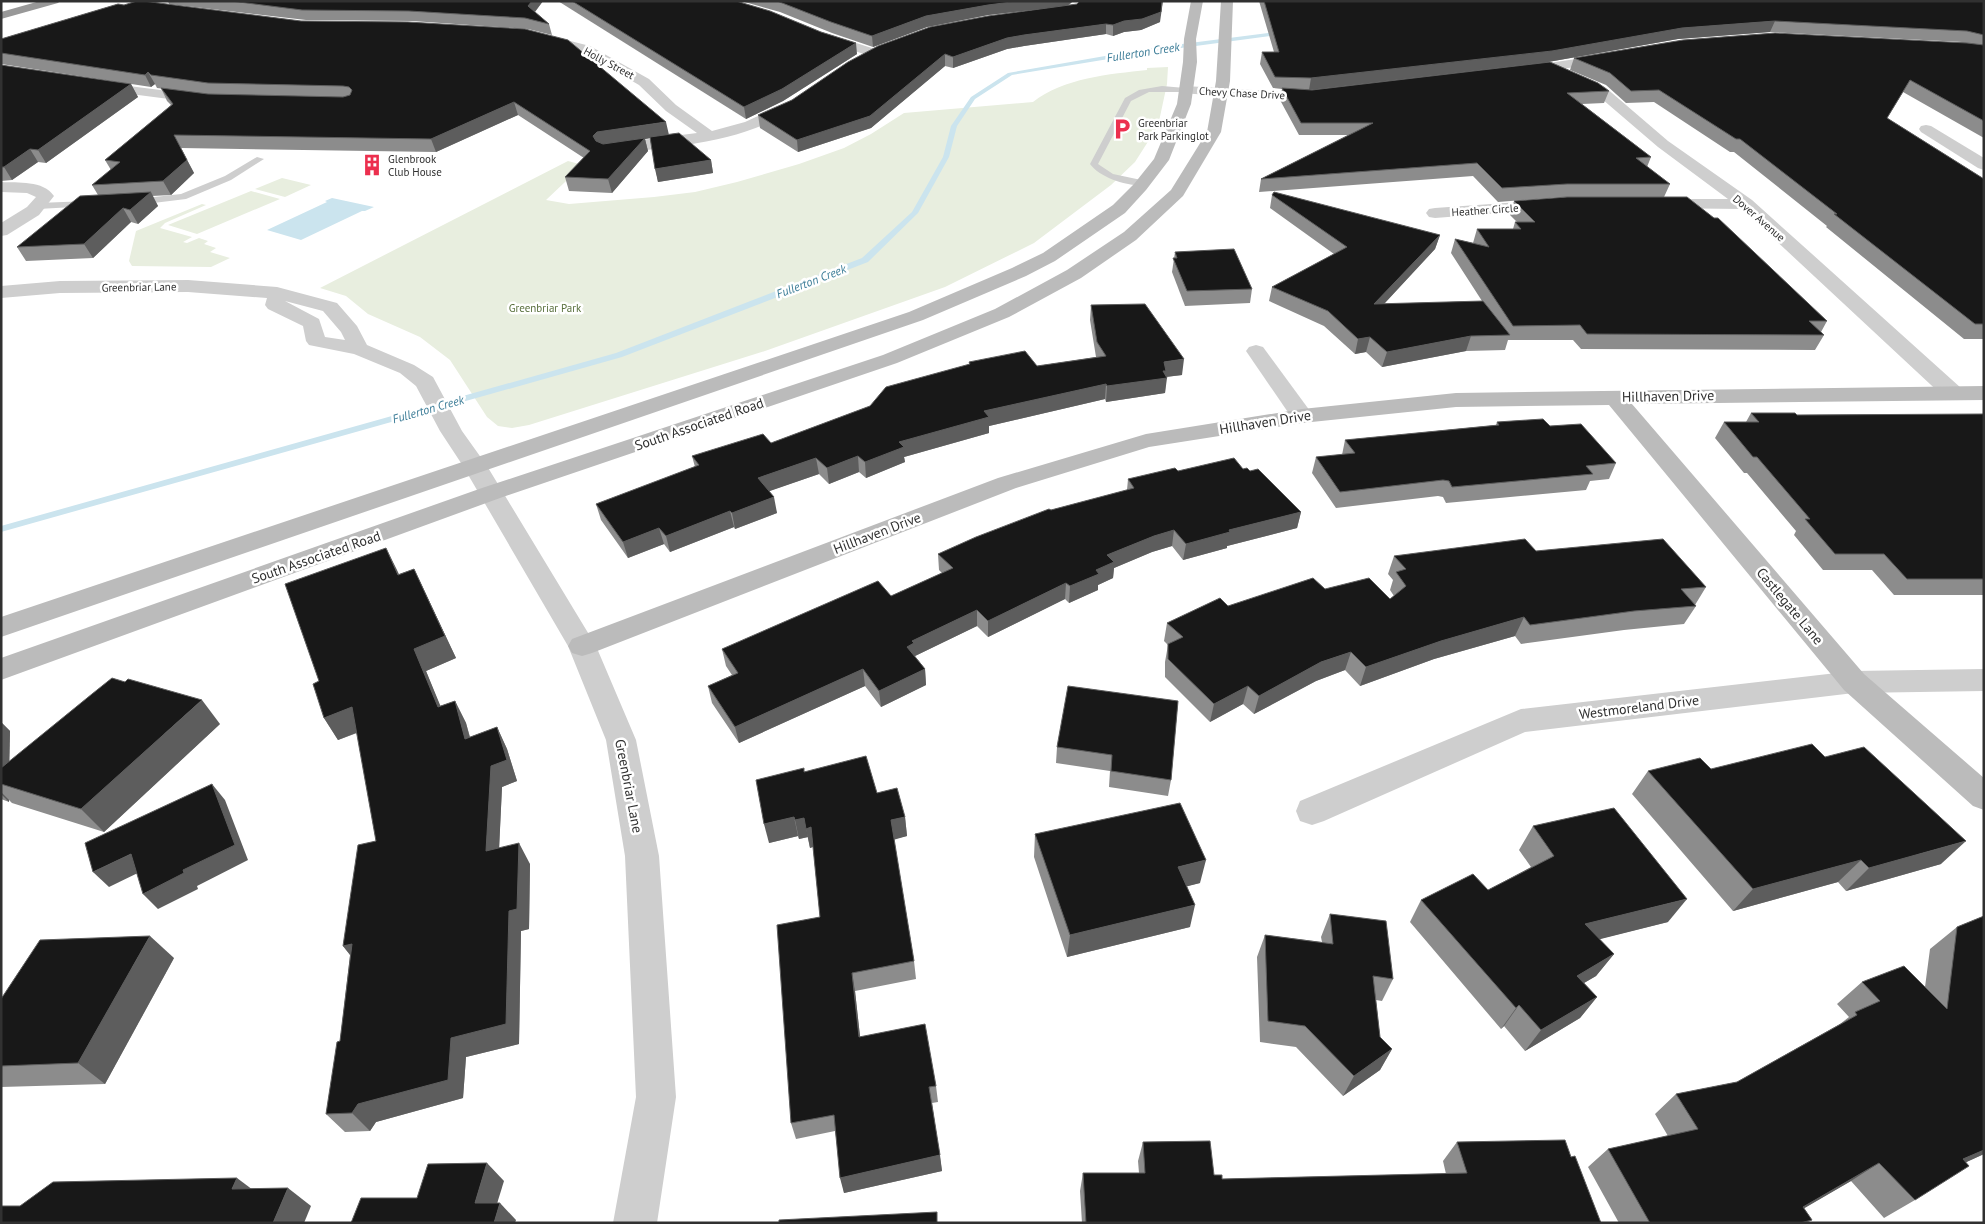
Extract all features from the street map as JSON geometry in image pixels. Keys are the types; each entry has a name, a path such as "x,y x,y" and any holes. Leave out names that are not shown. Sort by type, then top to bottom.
{"highway":[{"path":"1,16 54,1"}],"street":[{"path":"1,627 916,316 1019,272 1049,257 1119,209 1161,160 1184,104 1190,62 1190,39 1198,1"},
{"name":"South Associated Road","path":"1,669 491,493 890,359 1002,313 1074,274 1130,236 1177,193 1214,132 1225,61 1227,1"},
{"path":"811,32 877,51 859,60"},
{"name":"Holly Street","path":"528,34 586,49 644,82 671,108 710,136"},
{"path":"1510,73 1623,56"},
{"name":"Dover Avenue","path":"1548,68 1600,90 1663,144 1746,204 1953,393"},
{"path":"82,84 214,101"},
{"name":"Chevy Chase Drive","path":"1186,90 1290,96 1328,94"},
{"path":"606,150 710,136 757,122 804,98"},
{"path":"1926,129 1984,164"},
{"path":"1,187 30,188 42,201 33,211 1,231"},
{"name":"Heather Circle","path":"1435,213 1562,204"},
{"path":"1640,204 1746,204"},
{"name":"Greenbriar Lane","path":"1,292 60,287 188,286 277,293 330,307 350,330 359,349"},
{"name":"Greenbriar Lane","path":"277,293 275,305 312,323 316,341 359,349 407,369 425,382 446,422 475,466 582,646 621,740 642,856 656,1097 636,1223"},
{"path":"1256,351 1302,416"},
{"name":"Hillhaven Drive","path":"582,646 1007,483 1146,441 1302,416 1456,400 1984,392"},
{"name":"Castlegate Lane","path":"1614,397 1854,682 1984,797"},
{"name":"Westmoreland Drive","path":"1312,811 1521,721 1854,682 1984,680"}],"lane":[{"path":"1143,183 1107,175 1098,170 1094,164 1128,100 1138,92 1152,88 1186,90"},
{"path":"124,203 152,202 183,197 228,178 260,159"},
{"path":"42,201 96,204"}],"green space":[{"name":"Greenbriar Park","path":"1168,67 1167,84 1158,126 1135,162 1111,185 1034,243 945,287 765,351 529,425 512,428 498,426 487,417 450,360 420,337 368,314 346,296 320,288 568,161 583,165 546,200 569,204 695,192 799,164 844,148 871,134 904,113 1033,102 1058,87 1087,78 1147,70 1147,68"},
{"path":"282,178 311,185 285,197 255,189"},
{"path":"251,191 280,199 197,234 168,225"},
{"path":"202,204 206,205 165,223 160,228 192,237 183,242 187,243 199,238 208,241 204,244 216,248 210,252 230,258 211,267 132,266 129,261 136,231"}],"water":[{"path":"332,198 374,207 301,240 267,230 327,202 325,201"}],"building":[{"path":"137,1 301,21 408,22 525,29 568,40 666,122 597,132 593,136 596,141 603,144 645,138 608,179 565,177 590,151 514,102 431,139 174,135 187,160 163,181 92,185 120,162 105,160 173,104 161,88 208,94 343,97 350,95 352,90 349,87 343,86 208,83 151,75 148,72 145,75 1,53 1,39 118,4 124,5"},
{"path":"231,1 532,1 528,6 549,24 525,18 409,11 302,10"},
{"path":"572,1 736,1 770,11 821,32 856,43 782,89 744,107"},
{"path":"777,1 1019,1 926,16 872,36"},
{"path":"1080,1 1162,1 1161,12 1142,19 1124,21 1113,25 1106,24 1007,38 953,57 945,54 870,116 797,140 758,115 792,100 848,62 878,46 930,27 988,16 1077,4"},
{"path":"1264,1 1984,1 1984,35 1967,31 1775,21 1682,28 1552,51 1311,78 1275,77 1262,52 1279,52"},
{"path":"1775,33 1984,45 1984,121 1910,80 1887,118 1984,179 1984,324 1975,324 1740,139 1736,139 1659,90 1631,91 1610,73 1574,58 1683,40"},
{"path":"1550,62 1598,83 1609,91 1567,93 1651,157 1636,158 1670,184 1567,184 1502,188 1477,163 1261,179 1373,123 1301,123 1282,88 1312,90"},
{"path":"1,65 131,84 38,150 30,149 4,167 1,167"},
{"path":"679,133 711,160 655,169 650,137"},
{"path":"151,192 130,210 123,208 84,244 17,247 80,196"},
{"path":"1274,192 1440,235 1374,304 1483,301 1510,335 1471,336 1387,352 1370,337 1358,339 1328,311 1272,287 1347,247 1272,195"},
{"path":"1567,197 1687,197 1714,218 1718,218 1827,321 1809,321 1824,335 1587,334 1580,325 1513,326 1455,239 1489,247 1477,229 1521,229 1515,222 1535,222 1514,201"},
{"path":"1234,249 1252,289 1187,291 1173,258 1177,258 1175,252"},
{"path":"1145,304 1184,359 1164,362 1166,371 1163,371 1167,378 1107,386 1106,384 984,411 989,417 899,442 904,447 865,462 858,456 827,468 816,458 758,478 774,497 732,513 730,511 666,536 659,528 623,542 596,504 699,465 692,456 763,434 771,443 870,406 886,387 970,364 969,362 1025,351 1037,366 1106,356 1097,342 1091,305"},
{"path":"1751,413 1795,413 1797,415 1984,414 1984,579 1907,579 1884,554 1835,554 1805,519 1810,519 1757,457 1753,457 1724,422 1759,422"},
{"path":"1543,419 1550,426 1581,424 1616,463 1586,466 1593,474 1452,487 1449,481 1443,480 1340,492 1316,457 1355,453 1345,440 1499,425 1497,422"},
{"path":"1234,458 1243,469 1247,468 1250,471 1258,469 1301,512 1229,530 1230,532 1186,544 1174,530 1154,536 1107,555 1114,562 1096,570 1099,574 1070,586 1066,583 988,621 977,610 912,641 914,643 907,647 925,669 879,691 863,669 735,727 708,686 738,673 722,649 878,581 891,596 953,568 938,554 976,537 1049,509 1134,488 1128,479 1175,468 1178,471"},
{"path":"1525,539 1536,551 1663,539 1706,587 1681,589 1696,606 1634,611 1530,625 1524,617 1441,641 1366,667 1351,652 1321,662 1259,696 1248,686 1214,704 1168,659 1168,644 1183,637 1167,623 1220,598 1228,606 1313,578 1325,589 1369,578 1390,599 1406,586 1396,572 1406,569 1394,556"},
{"path":"386,548 398,575 414,569 445,636 414,649 438,707 455,701 465,739 497,727 507,760 491,766 486,851 519,843 517,909 509,911 506,1024 451,1038 448,1080 358,1104 352,1113 326,1114 337,1042 340,1041 352,944 343,946 358,845 376,841 352,707 324,718 313,684 319,681 285,584"},
{"path":"112,678 125,682 128,679 202,700 81,809 1,784 1,768"},
{"path":"1068,686 1178,701 1171,780 1111,771 1112,755 1057,747"},
{"path":"1812,744 1825,757 1864,747 1966,841 1869,868 1861,860 1753,889 1648,771 1700,758 1711,769"},
{"path":"866,756 877,793 897,788 905,817 891,820 914,961 852,973 859,1037 925,1024 936,1086 929,1087 940,1155 840,1178 834,1115 791,1123 777,925 820,917 811,827 806,829 804,818 795,820 794,817 764,824 756,780 804,768 804,772"},
{"path":"212,784 235,845 183,870 184,873 143,894 131,854 93,872 85,843"},
{"path":"1180,803 1206,860 1178,867 1195,905 1070,935 1035,834"},
{"path":"1614,808 1687,899 1585,924 1614,954 1577,976 1597,997 1541,1030 1519,1005 1516,1008 1421,900 1473,874 1488,890 1554,856 1533,826"},
{"path":"1330,914 1386,921 1393,979 1373,976 1380,1037 1392,1049 1354,1076 1305,1026 1268,1021 1265,935 1333,944"},
{"path":"1984,916 1984,1150 1963,1159 1969,1166 1915,1200 1879,1163 1803,1207 1812,1220 1800,1223 1650,1223 1608,1149 1698,1129 1676,1094 1737,1082 1857,1015 1855,1012 1880,1001 1862,982 1904,966 1947,1009 1957,927"},
{"path":"150,936 78,1063 1,1066 1,999 40,940"},
{"path":"1565,1140 1571,1157 1575,1156 1601,1223 1086,1223 1083,1173 1145,1173 1143,1142 1210,1141 1214,1175 1222,1175 1222,1179 1467,1173 1457,1142"},
{"path":"487,1163 475,1203 500,1203 494,1223 351,1223 361,1198 417,1198 428,1164"},
{"path":"237,1178 232,1189 288,1188 273,1223 1,1223 1,1206 20,1206 53,1182"},
{"path":"937,1212 937,1223 779,1223 779,1220"}],"waterway":[{"name":"Fullerton Creek","path":"1,529 619,355 865,260 915,213 946,157 954,126 973,98 1010,74 1151,50 1283,33"}],"place":[{"name":"Greenbriar Park Parkinglot","path":"1122,129"},
{"name":"Glenbrook Club House","path":"372,165"}]}
